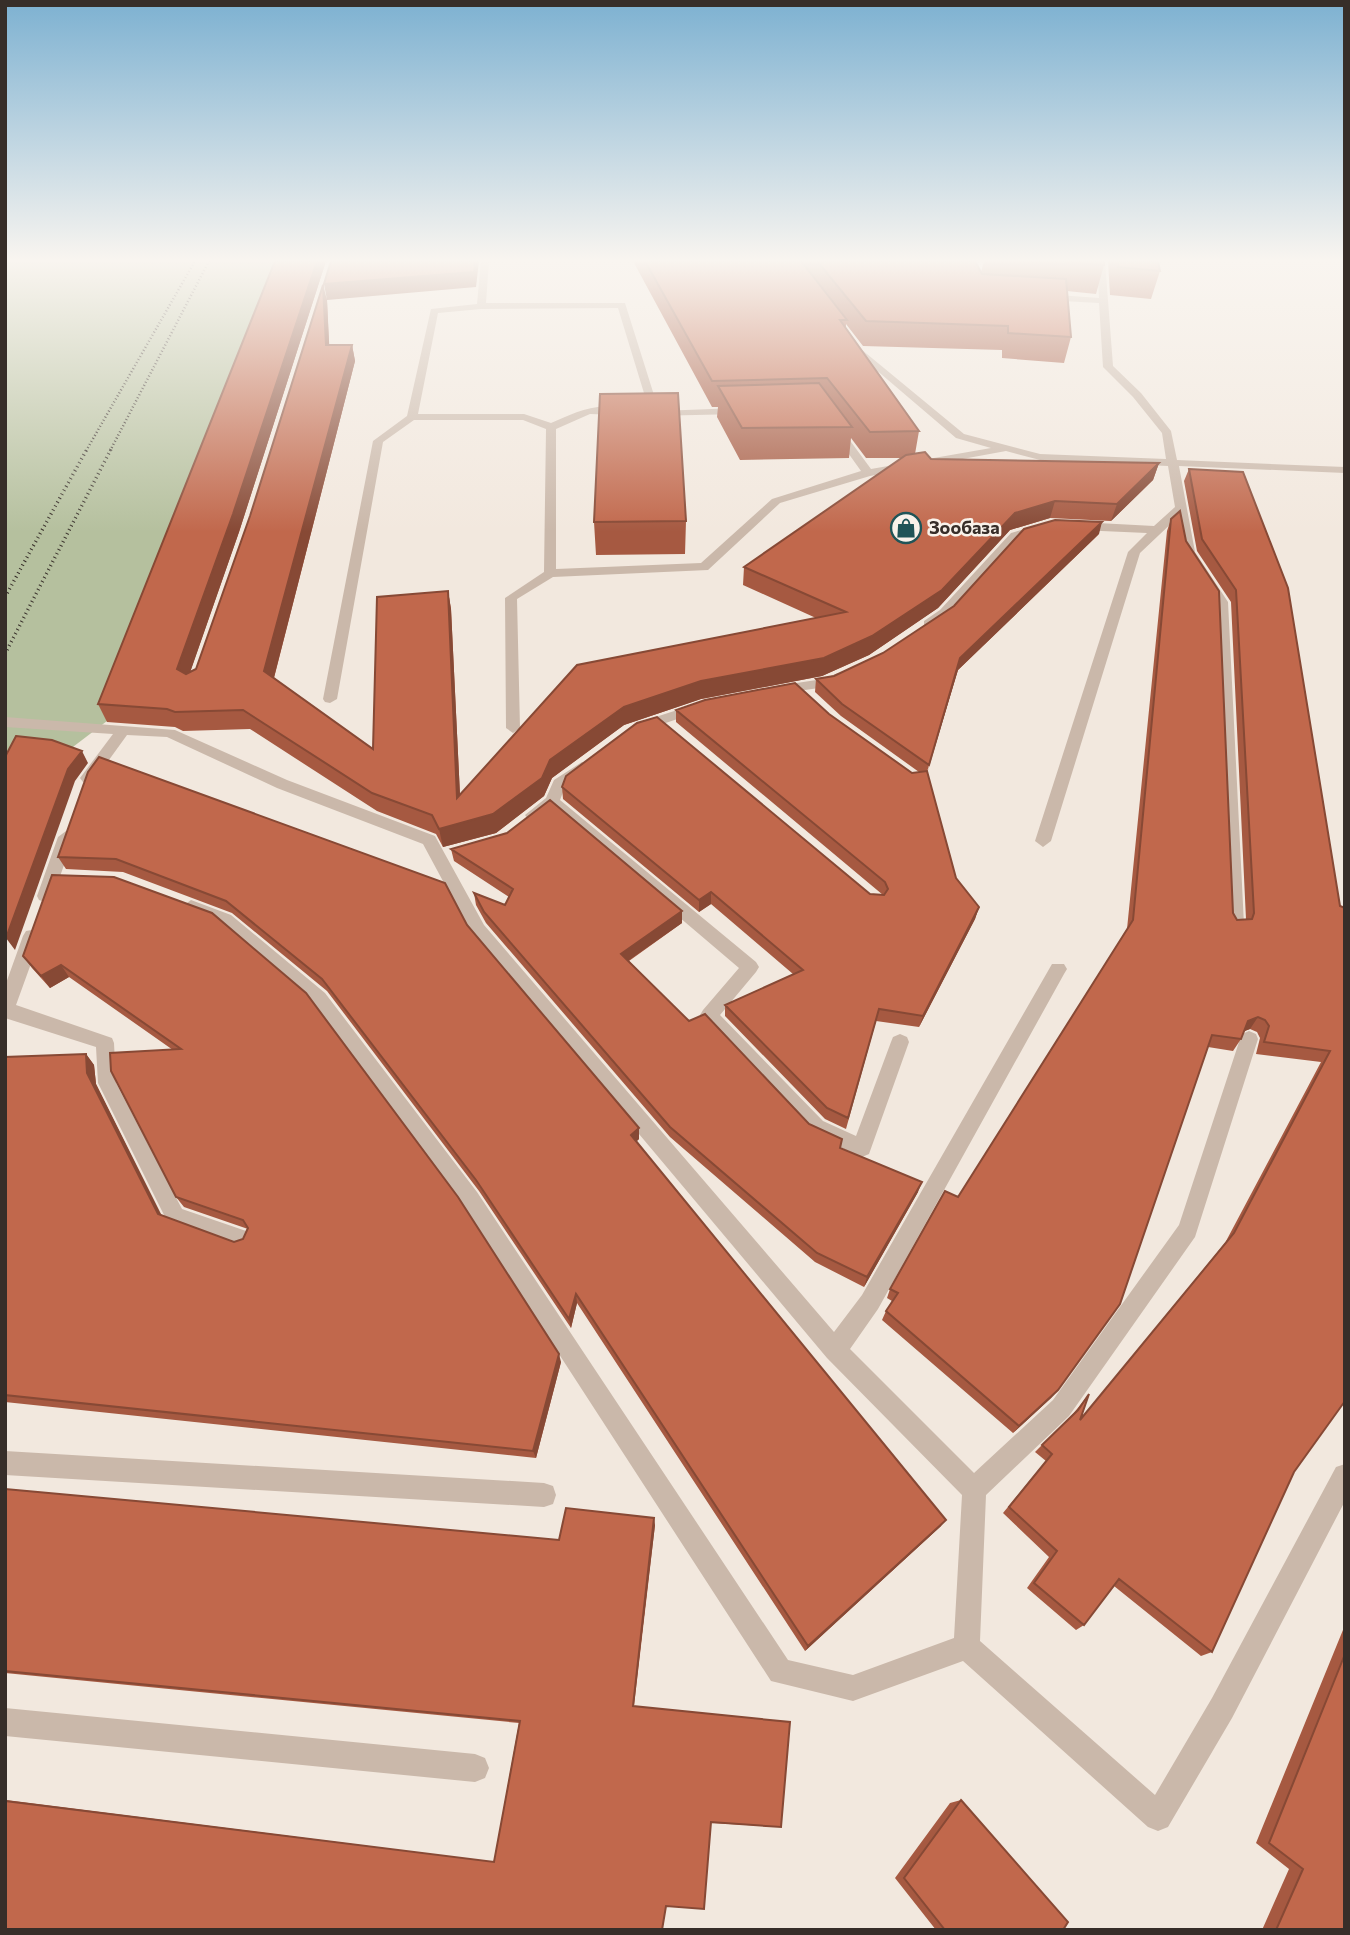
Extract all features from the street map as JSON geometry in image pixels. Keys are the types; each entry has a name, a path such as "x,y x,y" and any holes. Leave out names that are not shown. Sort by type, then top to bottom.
{"lane":[{"path":"412,417 426,351"},
{"path":"636,351 655,414"},
{"path":"860,351 960,436 1040,457 1345,470"},
{"path":"1107,351 1108,367 1137,395 1167,433 1189,552 1222,602 1236,925"},
{"path":"642,413 751,410"},
{"path":"330,699 378,441 412,417 524,417 551,427 589,411 629,412"},
{"path":"828,418 868,473"},
{"path":"550,573 551,427"},
{"path":"513,728 512,598 550,573 704,567 776,501 868,473 1007,448"},
{"path":"1043,841 1134,552 1180,508"},
{"path":"915,633 945,613 1015,536 1057,525 1157,530"},
{"path":"761,693 826,683 850,672"},
{"path":"798,687 816,704"},
{"path":"631,730 665,725 713,703"},
{"path":"5,722 170,733 282,784 429,840 445,855 478,930 835,1350 974,1490"},
{"path":"80,794 85,782 123,730"},
{"path":"522,823 552,801 559,785 590,761"},
{"path":"552,801 750,967 709,1015 816,1127 862,1148 900,1042"},
{"path":"72,818 6,1010 105,1043 107,1083 175,1216 242,1240"},
{"path":"51,878 75,879"},
{"path":"174,900 225,919 319,998 470,1199 780,1672 853,1688 967,1647"},
{"path":"835,1350 870,1302 1058,969"},
{"path":"967,1647 974,1490 1061,1408 1188,1230 1249,1039"},
{"path":"5,1463 544,1494"},
{"path":"967,1647 1158,1817 1222,1707 1345,1476"},
{"path":"5,1721 475,1768"}],"green space":[{"path":"5,351 251,351 107,721 65,753 5,785"}],"building":[{"path":"239,351 287,351 233,514 177,669 186,674 196,669 250,516 302,351 350,351 264,671 373,749 377,597 448,591 457,798 577,665 846,612 744,567 906,455 925,452 931,459 1159,463 1117,504 1055,501 1015,513 942,590 872,636 824,658 701,681 624,707 550,760 542,778 493,814 439,829 432,815 372,793 243,710 175,712 167,709 98,704"},
{"path":"695,351 862,351 919,431 870,432 827,378 712,381"},
{"path":"819,383 852,427 742,428 718,386"},
{"path":"678,393 686,521 594,522 600,394"},
{"path":"1189,469 1243,472 1288,588 1340,906 1345,908 1345,1401 1294,1472 1212,1652 1119,1579 1084,1625 1034,1583 1057,1551 1009,1507 1052,1454 1042,1445 1078,1410 1089,1394 1080,1420 1234,1233 1330,1051 1264,1042 1269,1026 1265,1020 1258,1017 1248,1021 1241,1039 1212,1035 1120,1304 1058,1390 1019,1426 886,1311 898,1293 890,1289 945,1191 958,1197 1133,920 1171,519 1180,511 1186,541 1219,591 1233,913 1237,920 1252,919 1254,913 1236,590 1202,539"},
{"path":"1055,520 1102,522 960,658 929,765 842,704 816,679 834,676 883,653 954,606 1024,529"},
{"path":"795,683 829,714 912,773 927,771 956,878 979,907 923,1016 879,1009 848,1118 827,1108 725,1005 803,970 711,892 699,900 562,787 566,776 637,723 657,717 870,894 884,895 888,889 885,882 676,710 705,700"},
{"path":"16,736 52,740 82,751 68,769 6,938 5,757"},
{"path":"99,757 445,883 467,925 639,1128 631,1135 946,1520 808,1646 576,1294 569,1319 476,1180 322,979 226,901 116,859 58,857 88,772"},
{"path":"550,800 682,911 621,954 689,1021 705,1014 809,1124 842,1139 840,1148 922,1182 867,1277 817,1253 670,1127 484,912 474,893 505,905 513,889 451,849 507,833"},
{"path":"52,875 114,877 212,913 306,993 458,1197 559,1354 533,1451 5,1395 5,1057 86,1054 87,1073 158,1214 234,1242 243,1239 248,1228 243,1220 176,1197 111,1071 110,1053 181,1049 61,965 41,976 23,956"},
{"path":"5,1489 559,1540 566,1508 654,1518 633,1706 790,1722 781,1827 711,1822 704,1909 666,1906 662,1930 5,1930 5,1801 494,1862 520,1721 5,1671"},
{"path":"1345,1654 1345,1930 1276,1930 1303,1869 1269,1843"},
{"path":"961,1800 1068,1922 1063,1930 945,1930 904,1878"}],"railway":[{"path":"86,451 143,351"},
{"path":"110,451 162,351"},
{"path":"5,597 87,449"},
{"path":"5,654 111,449"}],"place":[{"name":"Зообаза","path":"906,528"}]}
